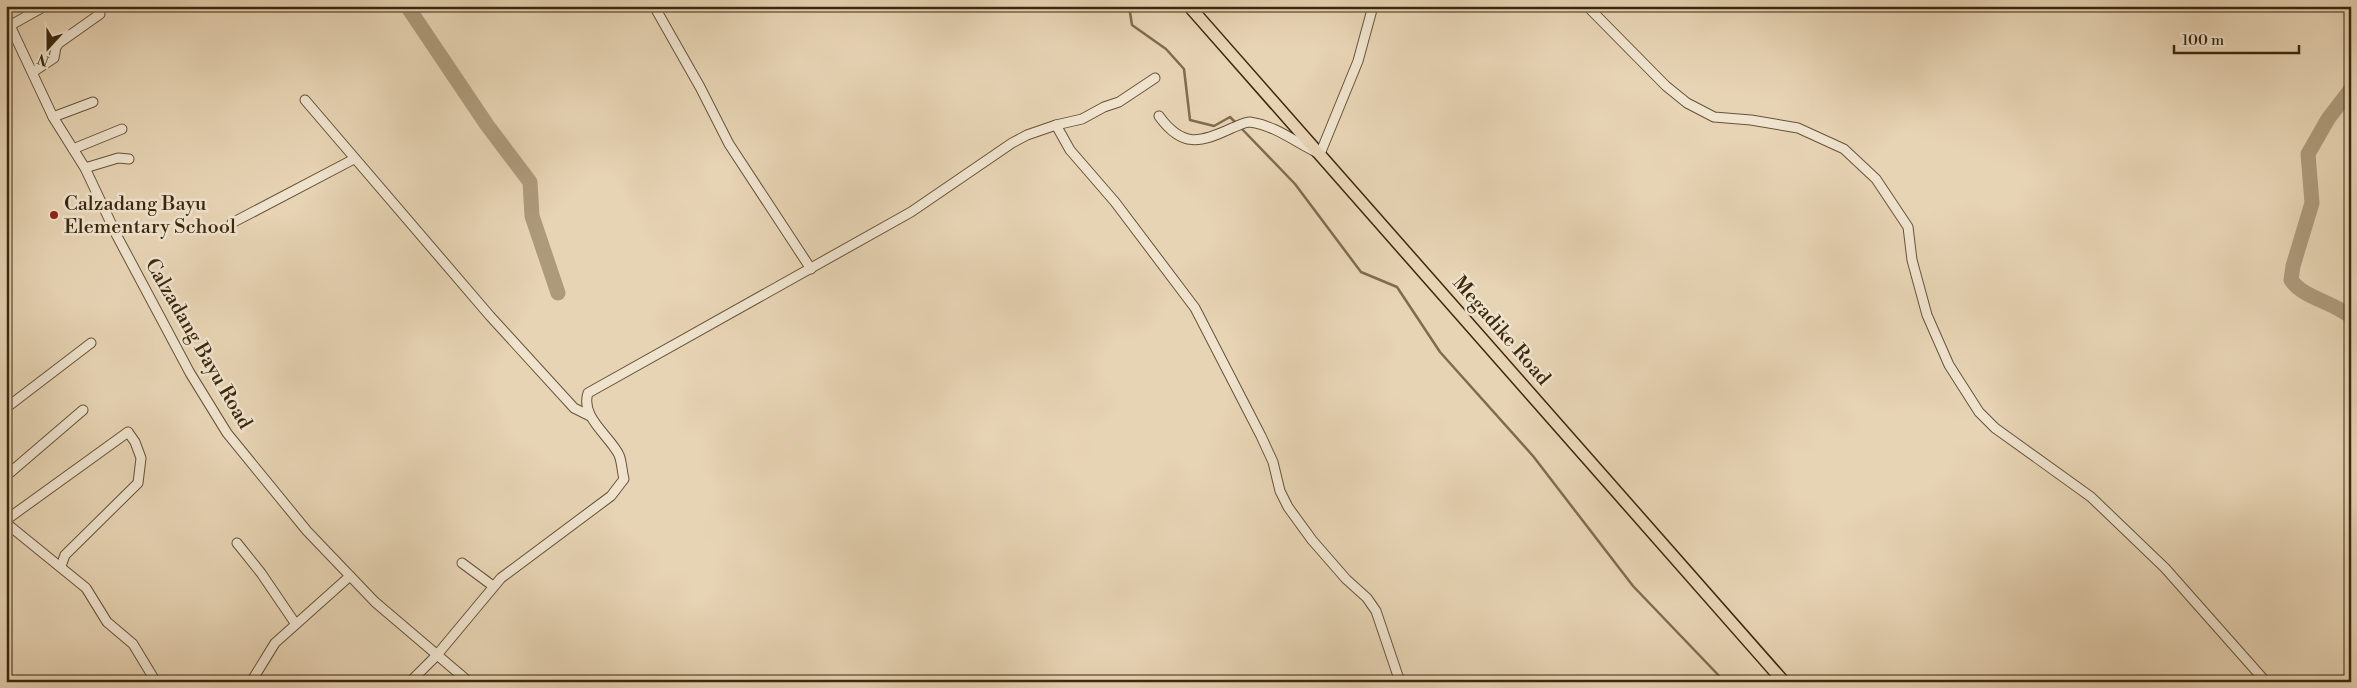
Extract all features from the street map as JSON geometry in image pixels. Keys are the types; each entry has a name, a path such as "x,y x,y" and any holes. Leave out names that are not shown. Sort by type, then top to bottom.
{"main road":[{"name":"Megadike Road","path":"1189,6 1784,682"}],"street":[{"path":"9,21 45,6"},
{"path":"654,6 700,87 729,144 811,269"},
{"path":"1159,116 1167,128 1181,137 1193,140 1207,140 1247,122 1264,125 1289,135 1302,145 1320,154 1358,61 1373,6"},
{"path":"1587,6 1666,86 1687,103 1714,117 1751,120 1798,128 1844,149 1876,179 1908,227 1912,260 1927,315 1949,365 1979,412 1995,428 2091,497 2165,568 2266,682"},
{"path":"33,72 54,58 58,43 100,14"},
{"name":"Calzadang Bayu Road","path":"9,21 53,117 85,168 102,206 190,373 227,433 307,531 375,602 436,656 469,682"},
{"path":"410,682 436,656 493,586 610,496 624,479 619,456 590,416 586,399 588,393 911,212 1006,147 1027,135 1056,125 1082,119 1104,107 1119,102 1155,78"},
{"path":"305,100 490,316 574,408 590,416"},
{"path":"53,117 93,102"},
{"path":"1056,125 1070,150 1115,202 1195,308 1261,436 1273,462 1280,491 1288,507 1312,540 1346,579 1367,598 1376,611 1400,682"},
{"path":"73,149 122,129"},
{"path":"85,168 118,158 129,159"},
{"path":"232,223 354,159"},
{"path":"6,408 91,343"},
{"path":"6,476 83,410"},
{"path":"61,566 65,555 138,482 141,458 136,442 128,432 6,521 86,588 107,622 133,644 156,682"},
{"path":"237,542 262,572 295,623"},
{"path":"462,563 493,586"},
{"path":"251,682 275,643 295,623 350,576"}],"waterway":[{"path":"407,6 487,125 530,182 532,216 558,293"},
{"path":"1129,6 1132,25 1166,49 1184,69 1190,120 1214,126 1230,117 1237,124"},
{"path":"2351,89 2328,119 2308,154 2312,203 2293,266 2291,280 2296,286 2311,296 2336,307 2351,317"},
{"path":"1241,128 1295,184 1361,272 1397,287 1440,352 1533,456 1633,586 1725,682"}],"place":[{"name":"Calzadang Bayu Elementary School","path":"54,215"}]}
